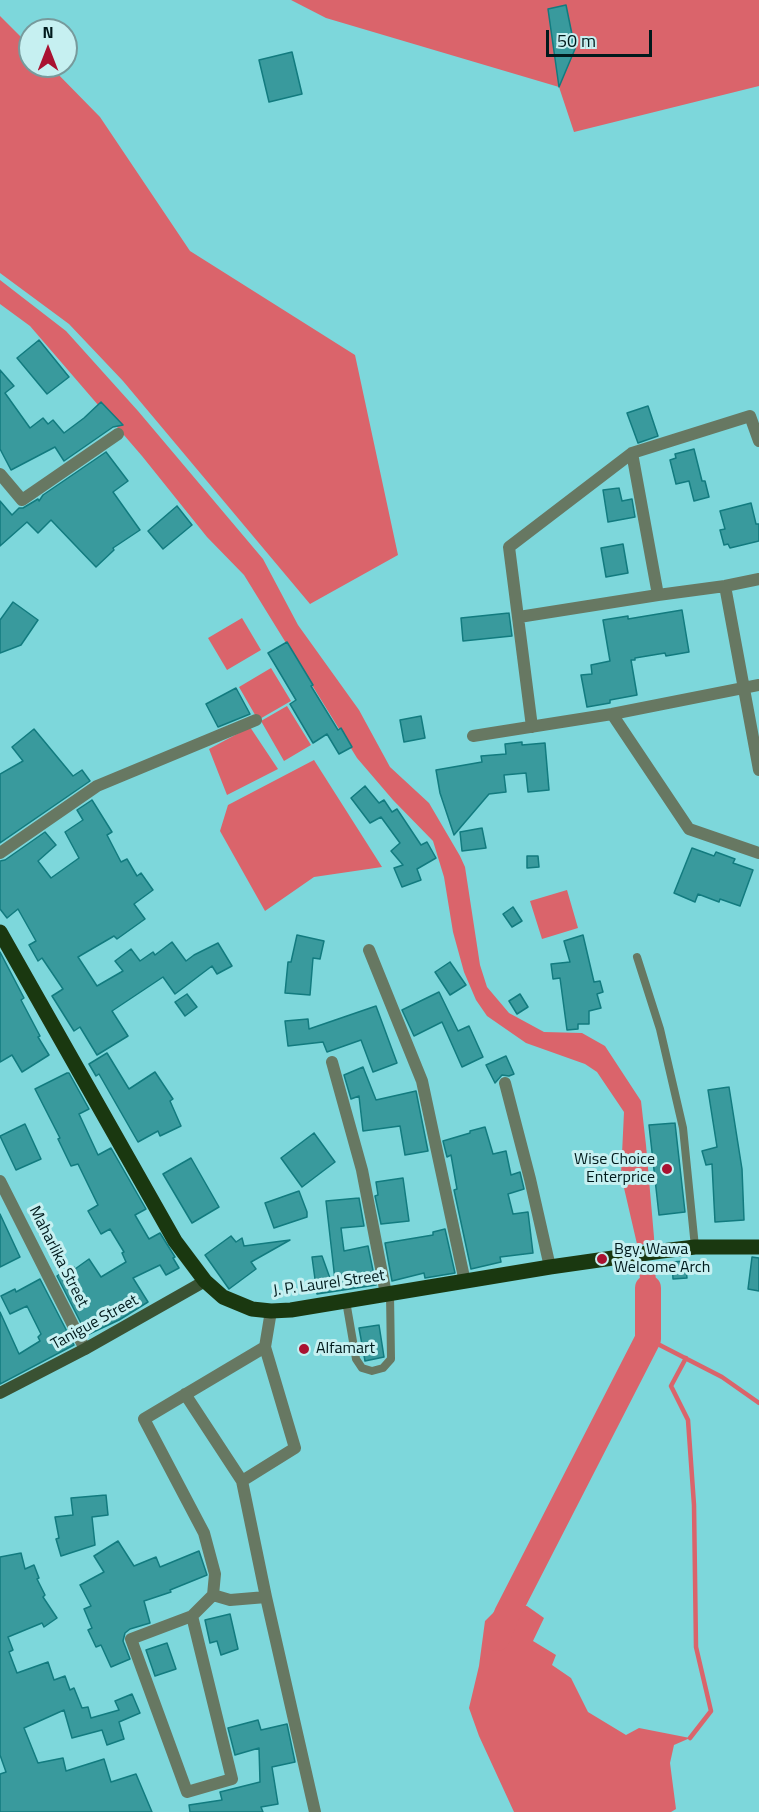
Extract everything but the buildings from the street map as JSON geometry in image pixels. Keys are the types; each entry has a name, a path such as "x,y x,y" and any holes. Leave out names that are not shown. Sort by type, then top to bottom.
{"main road":[{"name":"J. P. Laurel Street","path":"0,932 176,1240 205,1281 223,1297 252,1309 291,1310 630,1255 695,1247 759,1247"}],"street":[{"path":"532,727 509,547 632,453 750,416 759,441"},
{"path":"0,474 22,500 118,434"},
{"path":"632,453 658,595"},
{"path":"519,617 759,579"},
{"path":"725,586 759,770"},
{"path":"473,736 612,714 759,685"},
{"path":"612,714 689,829 759,853"},
{"path":"0,853 97,786 256,720"},
{"path":"369,950 422,1081 465,1282"},
{"path":"332,1062 362,1170 388,1294"},
{"path":"505,1083 550,1267"},
{"name":"Maharlika Street","path":"0,1181 85,1348"},
{"name":"Tanigue Street","path":"0,1393 205,1281"},
{"path":"242,1481 295,1448 265,1347 270,1311"},
{"path":"192,1616 232,1779 187,1792 131,1639 192,1616 213,1595 215,1574 204,1533 144,1419 265,1347"},
{"path":"185,1394 242,1481 315,1812"},
{"path":"213,1595 230,1600 266,1597"}],"lane":[{"path":"637,957 660,1029 683,1128 695,1247"},
{"path":"346,1301 356,1359 362,1368 372,1371 383,1368 391,1359 388,1294"}],"shaded area":[{"path":"291,0 759,0 759,86 574,132 559,87 326,18"},
{"path":"0,16 18,34 18,78 62,78 100,117 190,251 355,355 398,555 310,604 123,381 69,324 0,273"},
{"path":"0,280 66,331 138,411 263,559 298,625 359,710 390,767 429,803 460,856 465,867 480,965 487,987 509,1013 544,1032 582,1033 605,1046 641,1101 654,1237 657,1312 644,1328 637,1244 621,1175 624,1112 597,1072 585,1064 526,1043 487,1016 476,1000 464,972 453,932 444,877 433,841 393,800 357,758 244,575 207,537 142,456 30,326 0,304"},
{"path":"242,618 261,650 227,670 208,638"},
{"path":"271,668 291,701 258,720 239,687"},
{"path":"287,706 311,745 284,761 261,721"},
{"path":"250,727 278,769 227,795 209,749"},
{"path":"314,760 382,867 314,877 265,911 220,831 228,805"},
{"path":"567,890 578,928 542,939 530,901"},
{"path":"500,1606 527,1606 544,1618 533,1641 556,1655 552,1665 571,1678 588,1712 626,1735 639,1728 690,1738 674,1745 670,1763 676,1809 671,1812 514,1812 479,1736 469,1708 479,1666 485,1621"}],"pier":[{"path":"657,1242 658,1263 636,1267 634,1246"}],"waterway":[{"path":"497,1638 507,1614 648,1339 648,1288"},
{"path":"648,1339 722,1377 759,1403"},
{"path":"686,1358 671,1386 688,1420 694,1505 696,1647 711,1711 690,1738"}],"place":[{"name":"Wise Choice Enterprice","path":"667,1169"},
{"name":"Bgy. Wawa Welcome Arch","path":"602,1259"},
{"name":"Alfamart","path":"304,1349"}]}
